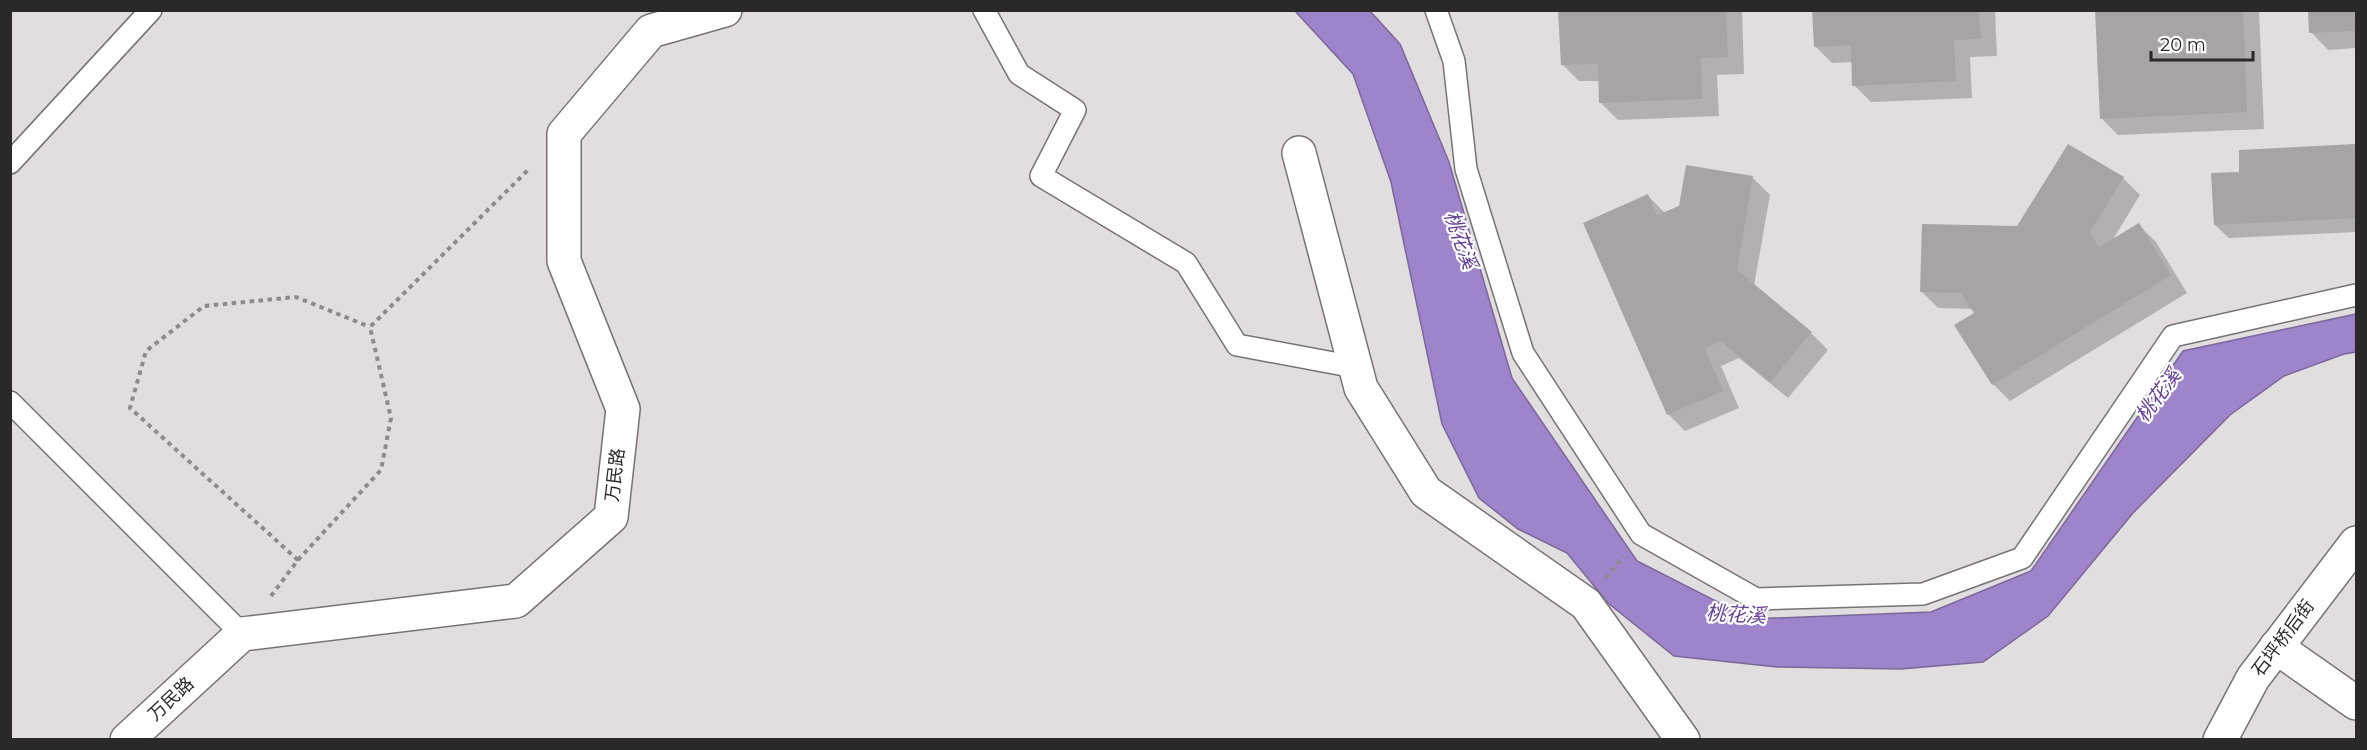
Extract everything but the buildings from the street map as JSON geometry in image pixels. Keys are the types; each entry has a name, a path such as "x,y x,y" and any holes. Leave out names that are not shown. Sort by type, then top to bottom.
{"street":[{"path":"564,134 652,21 725,10"},
{"name":"万民路","path":"127,740 242,634 516,601 610,517 623,409 564,261 564,134"},
{"path":"1299,153 1361,388 1426,492 1586,604 1683,740"},
{"name":"石坪桥后街","path":"2220,740 2253,678 2356,543"},
{"path":"2276,647 2356,703"}],"lane":[{"path":"10,163 151,10"},
{"path":"984,10 1019,74 1075,110 1041,176 1186,263 1237,345 1355,367"},
{"path":"1436,10 1454,61 1467,169 1523,353 1641,534 1756,599 1923,594 2022,558 2173,336 2356,295"},
{"path":"10,402 242,634"}],"path":[{"path":"370,327 564,134"},
{"path":"298,560 130,408 146,351 204,306 296,297 370,327"},
{"path":"242,634 298,560 381,470 391,418 370,327"},
{"path":"1586,604 1641,534"}],"water":[{"name":"桃花溪","path":"1295,11 1370,11 1400,44 1449,162 1512,378 1637,561 1751,619 1931,612 2031,571 2183,351 2356,314 2356,352 2344,354 2284,376 2230,415 2133,513 2048,616 1983,662 1901,669 1777,667 1674,656 1608,603 1567,553 1518,529 1479,498 1442,424 1391,182 1353,74"}]}
